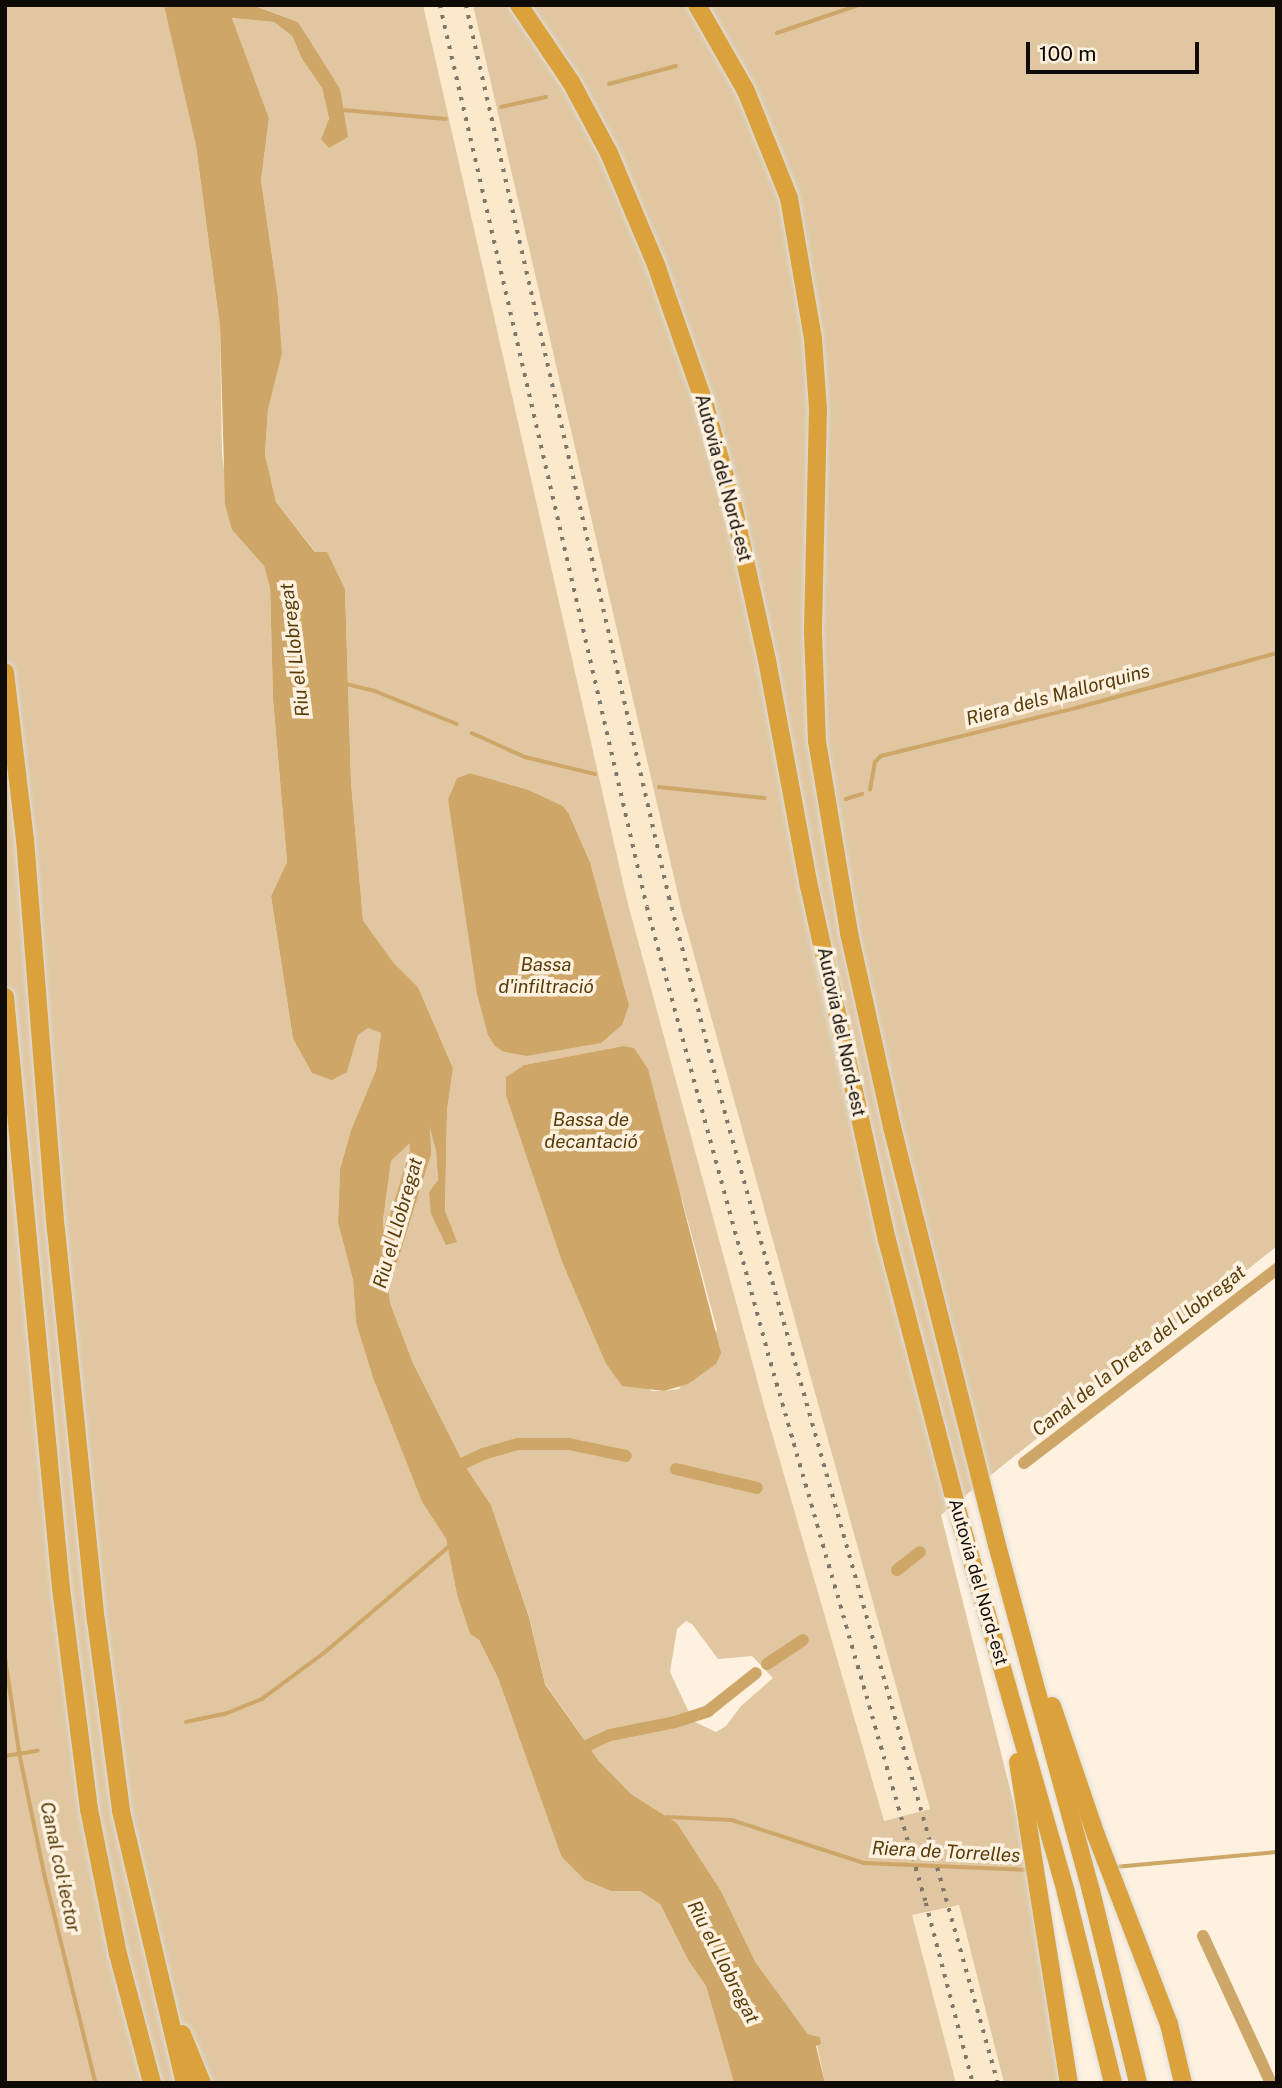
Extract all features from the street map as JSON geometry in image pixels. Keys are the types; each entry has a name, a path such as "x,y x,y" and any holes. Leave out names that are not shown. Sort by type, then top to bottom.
{"highway":[{"name":"Autovia del Nord-est","path":"519,5 535,25 585,105 609,153 656,265 704,402 732,501 767,660 809,886 887,1240 1020,1734 1017,1758 1041,1838"},
{"name":"Autovia del Nord-est","path":"697,5 746,91 789,198 813,339 818,409 814,665 817,741 849,933 892,1127 997,1545 1091,1891 1138,2083"},
{"path":"5,672 20,787 57,1242 96,1620 121,1811 185,2083"},
{"path":"5,997 61,1588 87,1797 118,1954 152,2083"},
{"path":"1027,1651 1054,1710 1096,1835 1194,2083"},
{"path":"1041,1838 1066,1893 1113,2083"},
{"path":"1041,1838 1041,1894 1069,2083"},
{"path":"158,1975 202,2083"},
{"path":"1169,2024 1183,2083"}],"shaded area":[{"path":"5,5 165,7 196,146 220,327 222,454 232,530 264,566 270,588 273,699 287,862 271,896 293,1039 312,1073 347,1072 358,1035 368,1027 381,1033 376,1070 351,1130 340,1169 338,1223 353,1280 356,1323 373,1378 422,1502 446,1539 457,1595 470,1634 479,1640 498,1678 561,1856 611,1891 640,1891 660,1904 688,1960 706,1986 734,2083 5,2083"},
{"path":"252,5 423,5 627,900 765,1409 884,1821 930,1809 681,908 473,5 1277,5 1277,1246 941,1515 1022,1836 1065,2083 1004,2083 959,1905 912,1915 956,2083 825,2083 815,2036 808,2034 756,1963 721,1891 677,1823 631,1794 599,1761 545,1683 529,1616 491,1505 465,1466 413,1363 390,1303 383,1221 391,1161 429,1125 436,1151 438,1180 429,1193 456,1242 445,1211 447,1111 453,1068 418,987 393,962 363,920 351,782 345,589 276,502 265,454 268,410 282,354 278,297 261,180 269,118 232,18 274,22 292,36 302,59 322,88 329,120 321,139 348,137 312,46 298,22","holes":["470,773 529,790 563,806 569,814 590,862 629,1005 526,1056 504,1052 448,799 457,778","623,1046 683,1203 717,1330 679,1389 652,1391 605,1362 562,1262 506,1096 506,1077 524,1065","686,1621 692,1624 718,1659 752,1656 773,1678 741,1706 726,1726 716,1732 693,1721 670,1672 677,1629"]},
{"path":"423,5 473,5 681,908 930,1809 883,1821 765,1409 627,900"},
{"path":"959,1905 1004,2083 956,2083 912,1914"}],"water":[{"path":"164,5 252,5 298,22 340,89 348,137 329,148 321,139 329,119 322,88 302,59 292,36 274,22 232,18 269,118 261,180 278,297 282,354 268,410 265,454 276,502 315,552 327,552 345,589 351,782 363,920 393,962 418,987 453,1068 447,1111 445,1211 457,1242 446,1245 431,1214 429,1192 438,1180 436,1151 429,1125 391,1161 383,1221 390,1303 413,1363 465,1466 491,1505 529,1617 545,1684 599,1761 631,1794 677,1823 721,1891 756,1963 808,2034 820,2037 821,2044 816,2046 825,2083 734,2083 706,1986 688,1960 660,1904 640,1891 611,1891 585,1880 561,1856 498,1678 479,1640 470,1634 457,1595 446,1539 422,1502 373,1378 356,1323 353,1280 338,1223 340,1169 351,1130 376,1070 381,1033 368,1028 358,1035 347,1072 332,1080 312,1073 293,1039 271,896 287,862 273,699 270,588 264,566 232,530 225,504 220,327 196,146"},
{"name":"Bassa d'infiltració","path":"470,773 529,790 563,806 569,814 590,862 629,1005 622,1025 601,1043 526,1056 504,1052 495,1046 488,1035 477,994 448,799 457,778"},
{"name":"Bassa de decantació","path":"623,1046 634,1048 648,1069 721,1353 716,1364 688,1384 664,1391 622,1386 605,1362 562,1262 506,1096 506,1077 524,1065"}],"waterway":[{"path":"777,33 859,5"},
{"path":"609,84 676,66"},
{"path":"501,107 546,97"},
{"path":"343,110 446,119"},
{"name":"Riera dels Mallorquins","path":"870,790 875,762 881,756 1076,708 1277,653"},
{"name":"Riera dels Mallorquins","path":"343,683 375,691 457,724"},
{"name":"Riera dels Mallorquins","path":"472,733 525,757 595,774"},
{"name":"Riera dels Mallorquins","path":"659,787 764,798"},
{"name":"Riera dels Mallorquins","path":"846,799 862,794"},
{"name":"Riu el Llobregat","path":"379,1283 420,1152 418,1108"},
{"name":"Canal de la Dreta del Llobregat","path":"1024,1463 1277,1269"},
{"name":"Canal de la Dreta del Llobregat","path":"451,1469 483,1454 517,1444 569,1444 626,1456"},
{"name":"Canal de la Dreta del Llobregat","path":"676,1469 757,1488"},
{"path":"186,1722 225,1714 262,1699 324,1653 451,1545"},
{"name":"Canal de la Dreta del Llobregat","path":"897,1570 920,1552"},
{"name":"Canal de la Dreta del Llobregat","path":"767,1664 803,1640"},
{"name":"Canal col·lector","path":"5,1655 20,1755 46,1880 96,2083"},
{"name":"Canal de la Dreta del Llobregat","path":"573,1752 610,1735 675,1722 708,1711 756,1673"},
{"name":"Canal col·lector","path":"5,1756 38,1751"},
{"name":"Riera de Torrelles","path":"667,1817 732,1820 864,1863 1031,1870"},
{"name":"Riera de Torrelles","path":"1115,1867 1277,1852"},
{"path":"1203,1936 1271,2083"}],"railway":[{"path":"440,5 647,907 768,1353 926,1903 973,2083"},
{"path":"466,5 669,897 727,1120 998,2083"}]}
